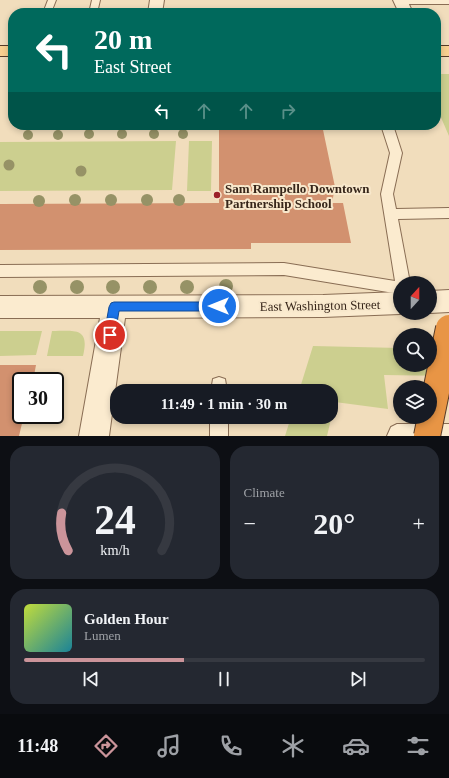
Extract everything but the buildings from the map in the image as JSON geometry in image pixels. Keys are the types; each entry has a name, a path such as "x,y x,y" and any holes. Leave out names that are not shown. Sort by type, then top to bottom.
{"highway":[{"path":"426,436 449,328"}],"street":[{"path":"437,302 449,301"},
{"name":"East Washington Street","path":"0,307 316,306 393,303"},
{"path":"94,436 114,307"}],"lane":[{"path":"402,5 449,1"},
{"path":"388,130 396,154 387,194 402,276"},
{"path":"390,214 449,213"},
{"path":"0,271 284,269 393,287"},
{"path":"437,293 449,295"},
{"path":"219,424 219,436"},
{"path":"396,436 397,433 449,433"}],"green space":[{"path":"441,74 449,74 449,136 441,118"},
{"path":"176,141 172,190 0,191 0,142"},
{"path":"189,141 212,141 211,191 187,191"},
{"path":"0,331 42,331 36,355 0,356"},
{"path":"52,331 74,331 82,335 85,347 83,356 47,356"},
{"path":"313,346 393,348 393,372 437,372 437,348 449,349 449,376 384,375 388,409 338,402 338,384 301,384"},
{"path":"289,424 330,424 327,436 285,436"}],"place":[{"name":"Sam Rampello Downtown Partnership School","path":"217,195"}],"route":[{"path":"110,335 114,307 219,306"}]}
